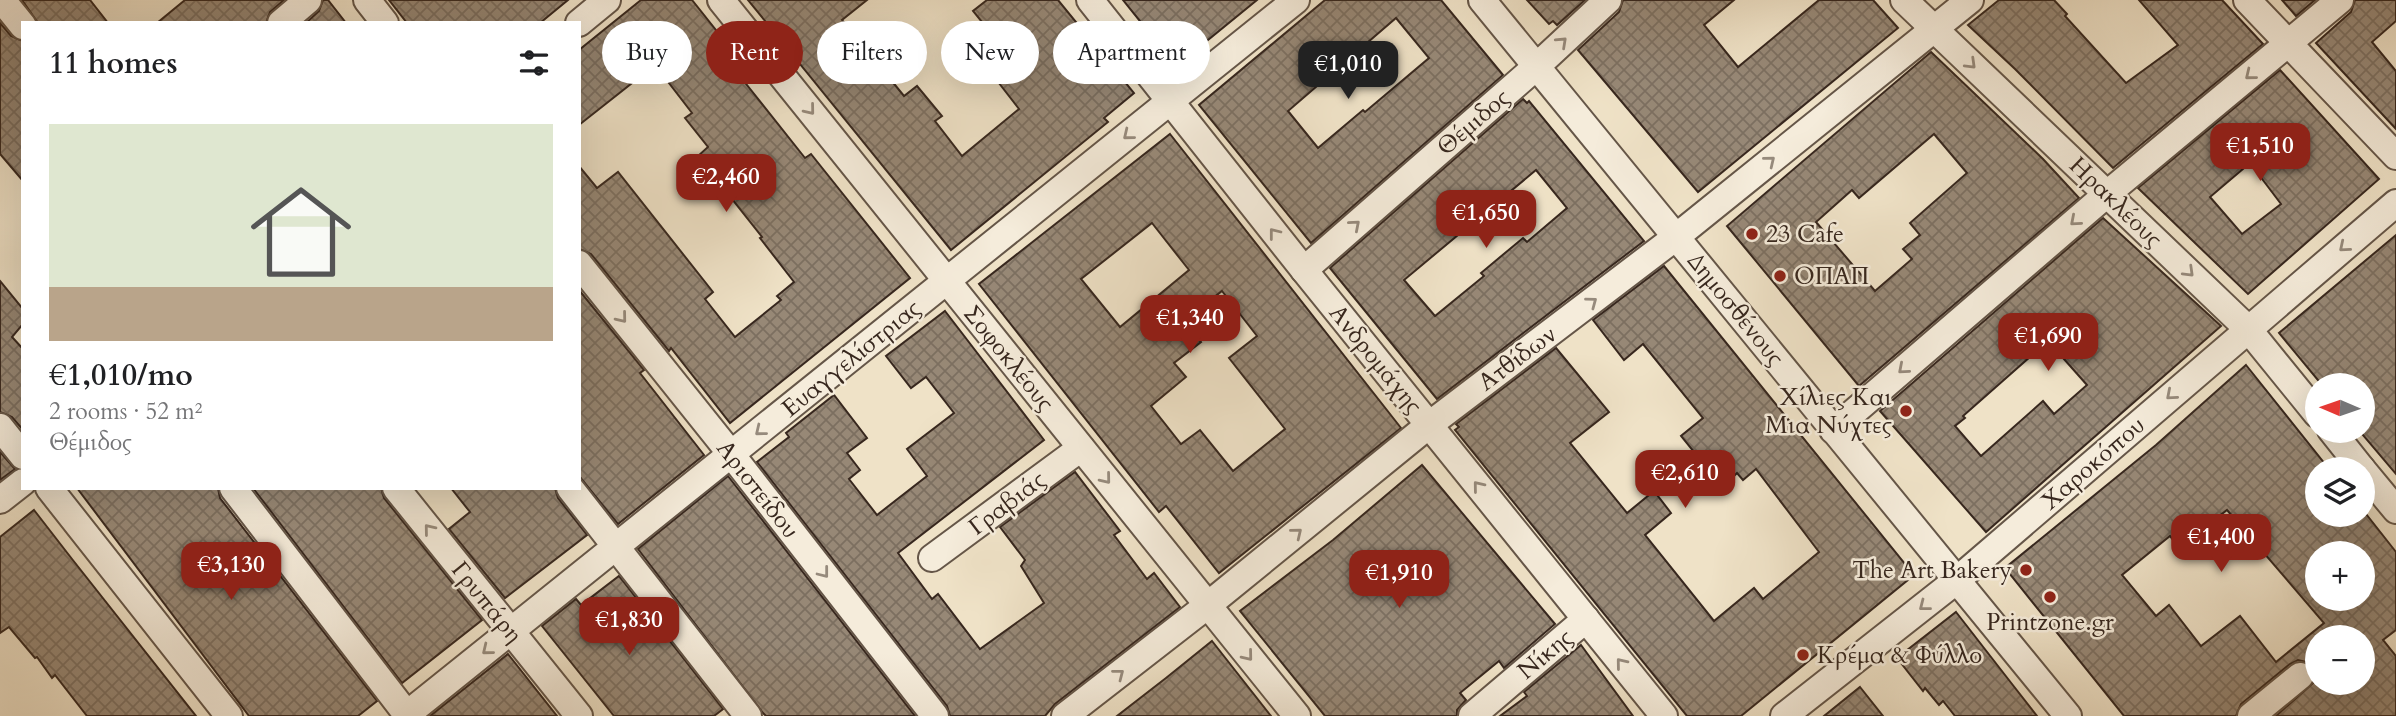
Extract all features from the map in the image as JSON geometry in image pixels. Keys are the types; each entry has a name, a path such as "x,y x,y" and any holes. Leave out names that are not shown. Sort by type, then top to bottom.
{"street":[{"path":"2,0 21,24"},
{"path":"283,21 308,0"},
{"path":"367,0 383,21"},
{"path":"581,21 607,0"},
{"name":"Σοφοκλέους","path":"721,0 1297,716"},
{"name":"Ανδρομάχης","path":"1090,0 1664,716"},
{"name":"Ευαγγελίστριας","path":"407,716 1296,0"},
{"name":"Δημοσθένους","path":"1482,0 2068,716"},
{"name":"Θέμιδος","path":"1304,270 1608,0"},
{"name":"Ηρακλέους","path":"1904,0 2248,329 2305,399"},
{"name":"Ατθίδων","path":"1065,716 1208,605 1429,425 1676,237 1970,0"},
{"path":"2247,0 2396,156"},
{"path":"1833,430 2106,194 2340,0"},
{"name":"Χαροκόπου","path":"1784,716 1957,580 2396,203"},
{"name":"Αριστείδου","path":"581,266 935,716"},
{"path":"0,427 21,453"},
{"path":"2341,443 2352,457"},
{"name":"Γραβιάς","path":"932,558 1081,448"},
{"path":"0,500 21,483"},
{"path":"2375,485 2396,510"},
{"path":"51,490 229,716"},
{"path":"235,490 407,716"},
{"name":"Γρυπάρη","path":"398,490 579,716"},
{"path":"572,490 748,716"},
{"name":"Νίκης","path":"1472,716 1586,619"},
{"path":"2251,716 2300,676"}],"building":[{"path":"22,0 90,0 106,21 37,21"},
{"path":"185,0 284,0 270,12 267,21 159,21"},
{"path":"323,0 328,0 344,21 308,21 319,11"},
{"path":"389,0 568,0 542,21 405,21"},
{"path":"641,0 692,0 709,21 706,21 706,84 746,84 805,158 811,154 910,278 730,423 591,254 581,250 581,168 597,188 618,172 713,292 705,299 735,337 781,300 777,296 794,282 698,156 708,147 685,118 692,113 670,84 692,84 692,21 615,21"},
{"path":"748,0 867,0 843,21 817,21 817,84 894,84 904,96 917,86 942,116 935,121 962,156 1019,109 1000,84 1039,84 1039,21 981,21 973,11 987,0 1058,0 1075,21 1053,21 1053,84 1127,84 1134,93 1104,118 1108,122 951,250 803,68 803,21 765,21"},
{"path":"1123,0 1257,0 1210,38 1210,21 1140,21"},
{"path":"1325,0 1441,0 1503,75 1311,243 1199,105","holes":["1396,18 1429,58 1318,148 1288,111"]},
{"path":"1527,0 1585,0 1557,25 1553,21 1549,24"},
{"path":"1623,0 1734,0 1704,25 1738,67 1819,0 1873,0 1898,28 1698,192 1578,50 1619,12"},
{"path":"1999,0 2054,0 2067,14 2065,16 2126,83 2178,45 2139,0 2222,0 2263,44 2113,168 1968,25"},
{"path":"2282,0 2315,0 2296,16"},
{"path":"2355,0 2396,0 2396,21 2372,42 2396,71 2396,129 2316,43 2351,12"},
{"path":"0,23 11,36 21,40 21,179 0,154"},
{"path":"602,31 602,84 631,84 581,123 581,48"},
{"path":"1931,52 2043,159 2079,198 1859,386 1727,226","holes":["1934,134 1967,173 1910,223 1920,235 1903,249 1912,259 1875,291 1816,222 1852,190 1859,198"]},
{"path":"2280,70 2379,179 2248,294 2138,188","holes":["2250,163 2281,204 2242,234 2210,197"]},
{"path":"1523,99 1527,103 1529,101 1644,241 1437,399 1330,268","holes":["1536,170 1567,208 1527,242 1523,238 1481,273 1484,276 1435,316 1404,280"]},
{"path":"1170,134 1401,428 1219,573 1166,506 1159,512 979,284","holes":["1152,223 1189,270 1120,327 1081,279","1222,291 1257,336 1229,358 1285,429 1233,471 1200,430 1181,444 1151,406 1186,377 1174,363 1201,342 1184,321"]},
{"path":"2103,218 2221,326 1986,532 1880,411","holes":["2048,341 2087,385 2054,414 2043,401 1981,456 1955,426"]},
{"path":"2396,235 2396,474 2370,443 2375,443 2375,373 2312,373 2279,333"},
{"path":"1664,266 1914,575 1741,716 1687,716 1455,430 1459,427 1456,424 1556,348 1609,412 1570,443 1627,513 1654,491 1671,513 1645,535 1714,621 1754,588 1763,599 1819,552 1756,469 1743,480 1737,473 1733,477 1724,465 1717,471 1711,465 1707,468 1681,436 1703,418 1643,344 1624,360 1593,320"},
{"path":"0,281 21,307 21,326 12,337 21,347 21,428 12,417 0,412"},
{"path":"581,292 644,370 640,373 704,455 618,524 581,478"},
{"path":"945,311 1044,440 898,553 932,599 938,594 980,649 1044,603 1021,566 1025,560 1000,527 1075,472 1120,531 1114,535 1147,579 1154,573 1180,607 1055,704 1045,716 950,716 947,706 757,462 789,437 786,433 834,395 867,438 847,453 860,470 849,479 877,515 927,476 907,449 954,413 926,377 911,388 886,356"},
{"path":"2246,365 2305,439 2305,443 2308,443 2319,457 2305,457 2305,527 2375,525 2396,552 2396,630 2383,640 2396,656 2396,716 2276,716 2305,690 2305,695 2375,695 2375,625 2322,625 2324,623 2314,611 2375,611 2375,541 2305,541 2305,601 2227,510 2179,548 2170,536 2122,575 2156,616 2169,605 2201,646 2240,616 2276,662 2305,638 2305,662 2298,660 2290,664 2241,704 2236,716 2124,716 2005,568 2156,445"},
{"path":"0,452 15,469 0,480"},
{"path":"1422,465 1555,624 1504,668 1499,661 1460,693 1466,700 1457,710 1457,716 1325,716 1240,611 1333,540"},
{"path":"728,476 915,716 766,716 763,713 638,549"},
{"path":"79,490 218,490 220,498 377,701 358,716 249,716"},
{"path":"255,490 382,490 384,498 482,620 402,683"},
{"path":"453,490 556,490 558,498 587,535 505,598 449,529 470,512"},
{"path":"34,510 196,716 87,716 55,675 52,678 9,627 0,633 0,537"},
{"path":"619,576 723,709 714,716 614,716 542,626 576,599 581,605"},
{"path":"1956,612 2037,716 1955,716 1943,701 1939,705 1925,688 1923,691 1897,658"},
{"path":"1212,641 1271,716 1117,716 1166,678"},
{"path":"1581,645 1633,716 1500,716 1527,696 1524,692"},
{"path":"508,654 557,716 430,716"},
{"path":"1860,687 1883,716 1824,716"}],"place":[{"name":"23 Cafe","path":"1752,234"},
{"name":"ΟΠΑΠ","path":"1780,276"},
{"name":"Χίλιες Και Μια Νύχτες","path":"1906,411"},
{"name":"The Art Bakery","path":"2026,570"},
{"name":"Printzone.gr","path":"2050,597"},
{"name":"Κρέμα & Φύλλο","path":"1803,655"}]}
